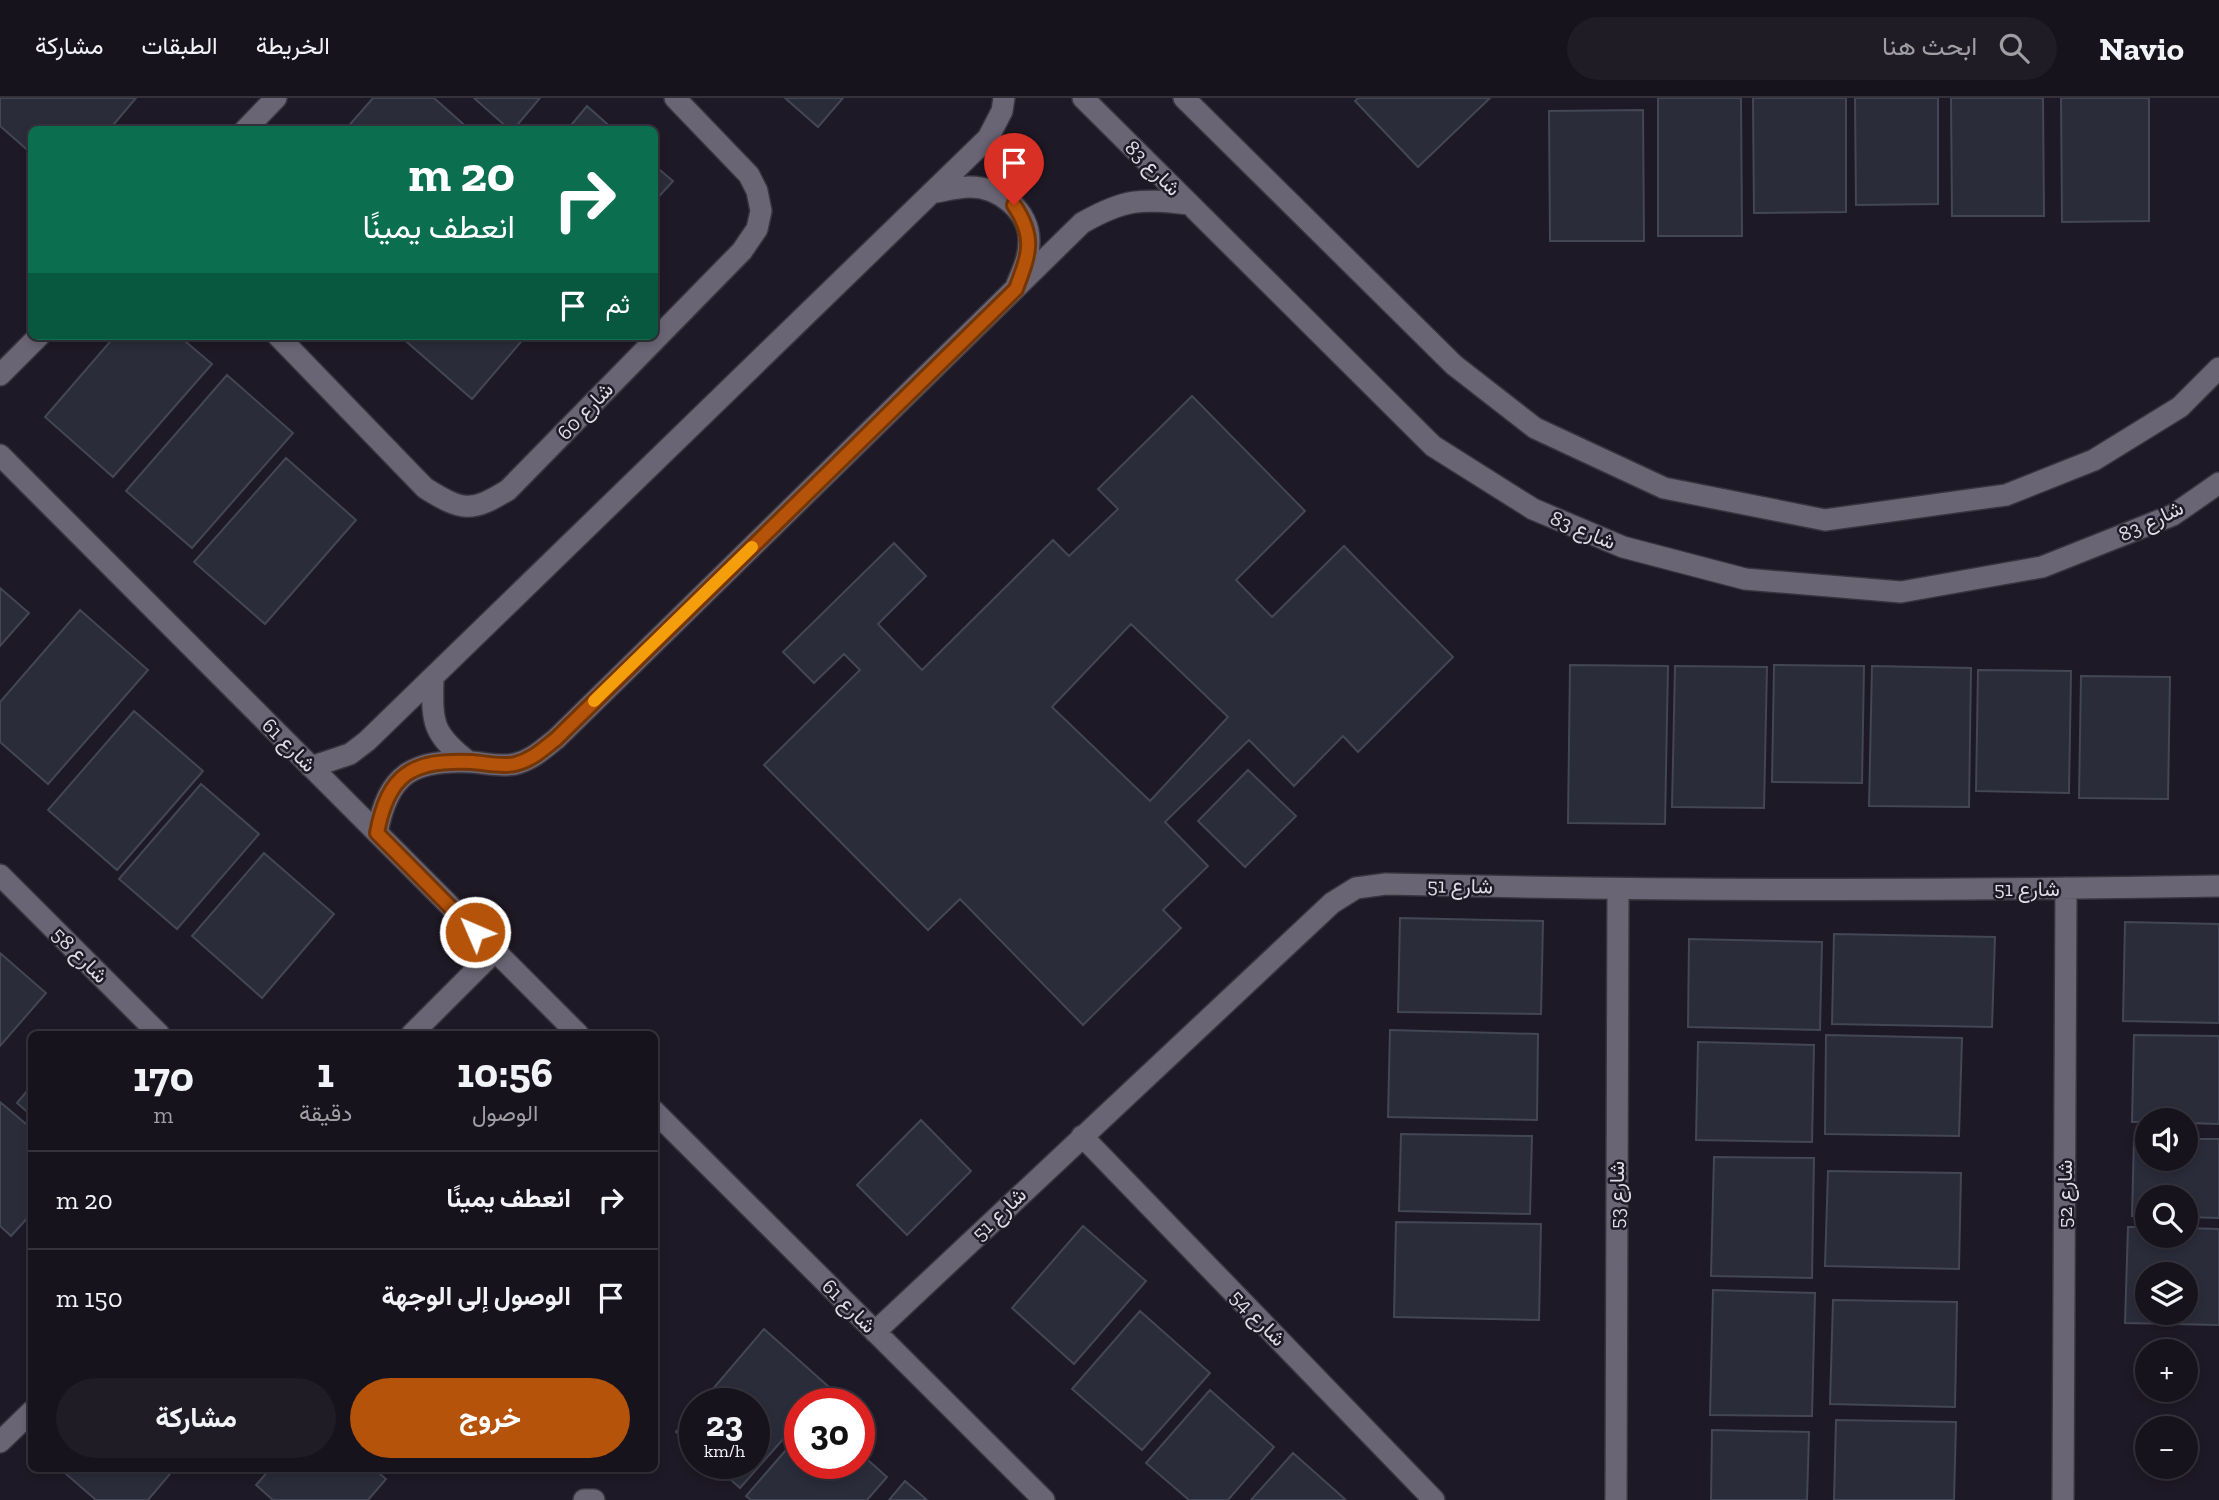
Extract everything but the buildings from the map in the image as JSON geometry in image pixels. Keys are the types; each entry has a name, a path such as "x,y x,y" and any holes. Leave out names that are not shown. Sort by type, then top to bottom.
{"street":[{"path":"249,126 276,98"},
{"name":"شارع 60","path":"658,337 742,251 757,229 761,211 757,191 749,175 675,98"},
{"path":"311,767 350,754 367,741 988,138 1002,111 1004,98"},
{"name":"شارع 83","path":"1083,98 1433,446 1533,509 1637,551 1745,579 1901,592 2042,567 2173,515 2219,482"},
{"path":"1184,98 1454,365 1535,428 1664,488 1825,520 2006,495 2094,460 2180,407 2219,368"},
{"path":"931,193 970,187 993,192 1014,205 1024,220 1030,239 1027,259 1016,289"},
{"path":"377,833 387,795 399,779 419,767 437,763 469,762 513,765 534,757 556,739 1082,223 1102,211 1122,204 1145,200 1189,204"},
{"path":"0,375 35,340"},
{"name":"شارع 60","path":"282,340 425,488 447,502 471,508 487,503 508,490 655,340"},
{"name":"شارع 61","path":"0,455 575,1031"},
{"path":"433,677 434,719 439,735 449,747 469,762"},
{"name":"شارع 58","path":"0,875 156,1031"},
{"name":"شارع 51","path":"875,1332 1332,903 1356,888 1386,884 1618,890 2219,886"},
{"name":"شارع 52","path":"2063,1500 2066,888"},
{"name":"شارع 53","path":"1616,1500 1618,890"},
{"path":"415,1031 495,951"},
{"name":"شارع 61","path":"658,1115 1044,1500"},
{"name":"شارع 54","path":"1082,1136 1434,1500"},
{"path":"0,1442 28,1415"},
{"path":"584,1500 594,1500"}],"slow traffic":[{"path":"594,701 752,547"}],"route":[{"path":"475,932 377,833 387,795 399,779 419,767 437,763 469,762 513,765 534,757 556,739 1016,289 1027,259 1030,239 1024,220 1014,205"}]}
